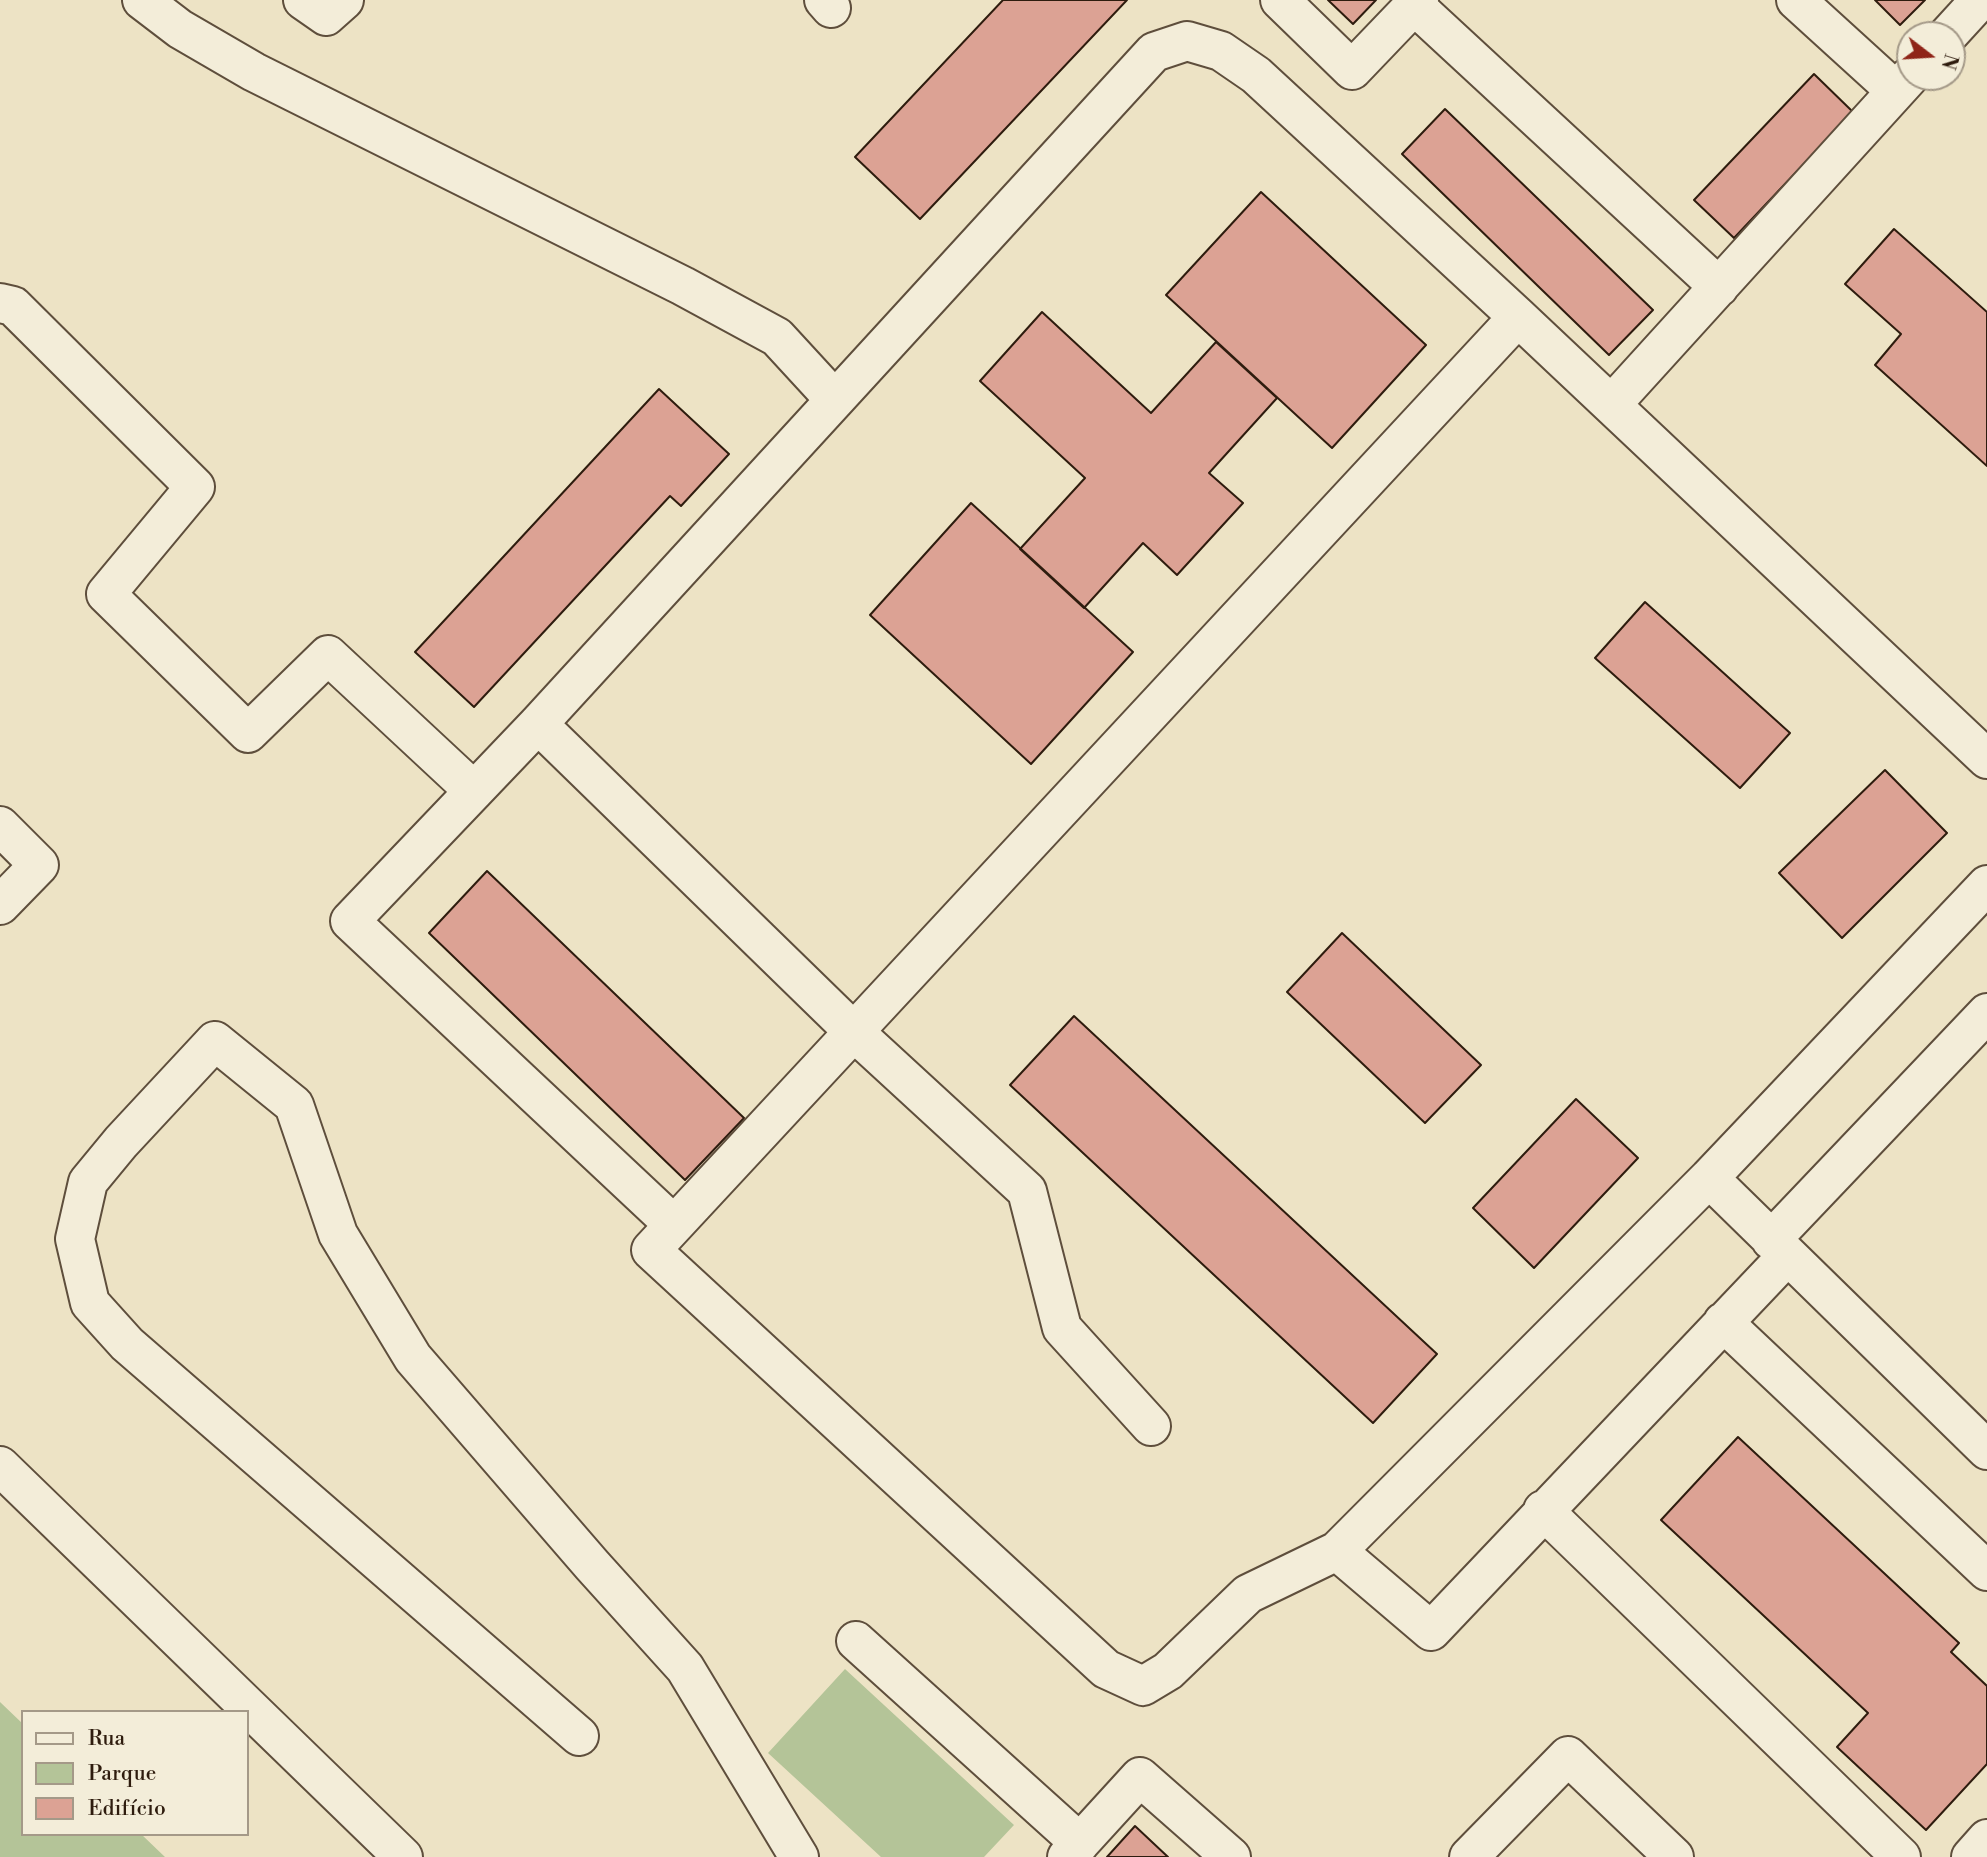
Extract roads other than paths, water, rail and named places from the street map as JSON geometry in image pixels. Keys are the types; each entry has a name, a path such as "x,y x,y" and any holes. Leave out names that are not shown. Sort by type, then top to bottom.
{"lane":[{"path":"142,0 180,29 254,72 682,286 777,337 834,399"},
{"path":"303,0 326,16 344,0"},
{"path":"1280,0 1352,70 1417,2 1718,287"},
{"path":"1796,0 1896,79"},
{"path":"1961,21 1980,0"},
{"path":"674,1225 350,921 538,724 1154,52 1187,41 1221,51 1255,75 1612,404 1987,759"},
{"path":"1612,404 1897,91"},
{"path":"0,303 13,306 195,487 106,594 248,733 328,655 474,791"},
{"path":"1518,317 651,1250 1106,1669 1143,1686 1168,1671 1248,1594 1337,1551 1979,910"},
{"path":"538,724 853,1031 1027,1191 1062,1328 1151,1426"},
{"path":"0,826 38,865 0,905"},
{"path":"1337,1551 1431,1631 1723,1322 1779,1248 1987,1013"},
{"path":"579,1736 127,1344 90,1303 75,1239 89,1182 121,1142 215,1041 294,1105 338,1234 413,1358 685,1668 799,1857"},
{"path":"1709,1178 1987,1450"},
{"path":"1723,1322 1987,1571"},
{"path":"0,1466 403,1857"},
{"path":"1543,1510 1901,1857"},
{"path":"856,1641 1073,1850 1140,1777 1231,1857"},
{"path":"1469,1857 1568,1756 1674,1857"},
{"path":"1970,1857 1987,1839"}]}
